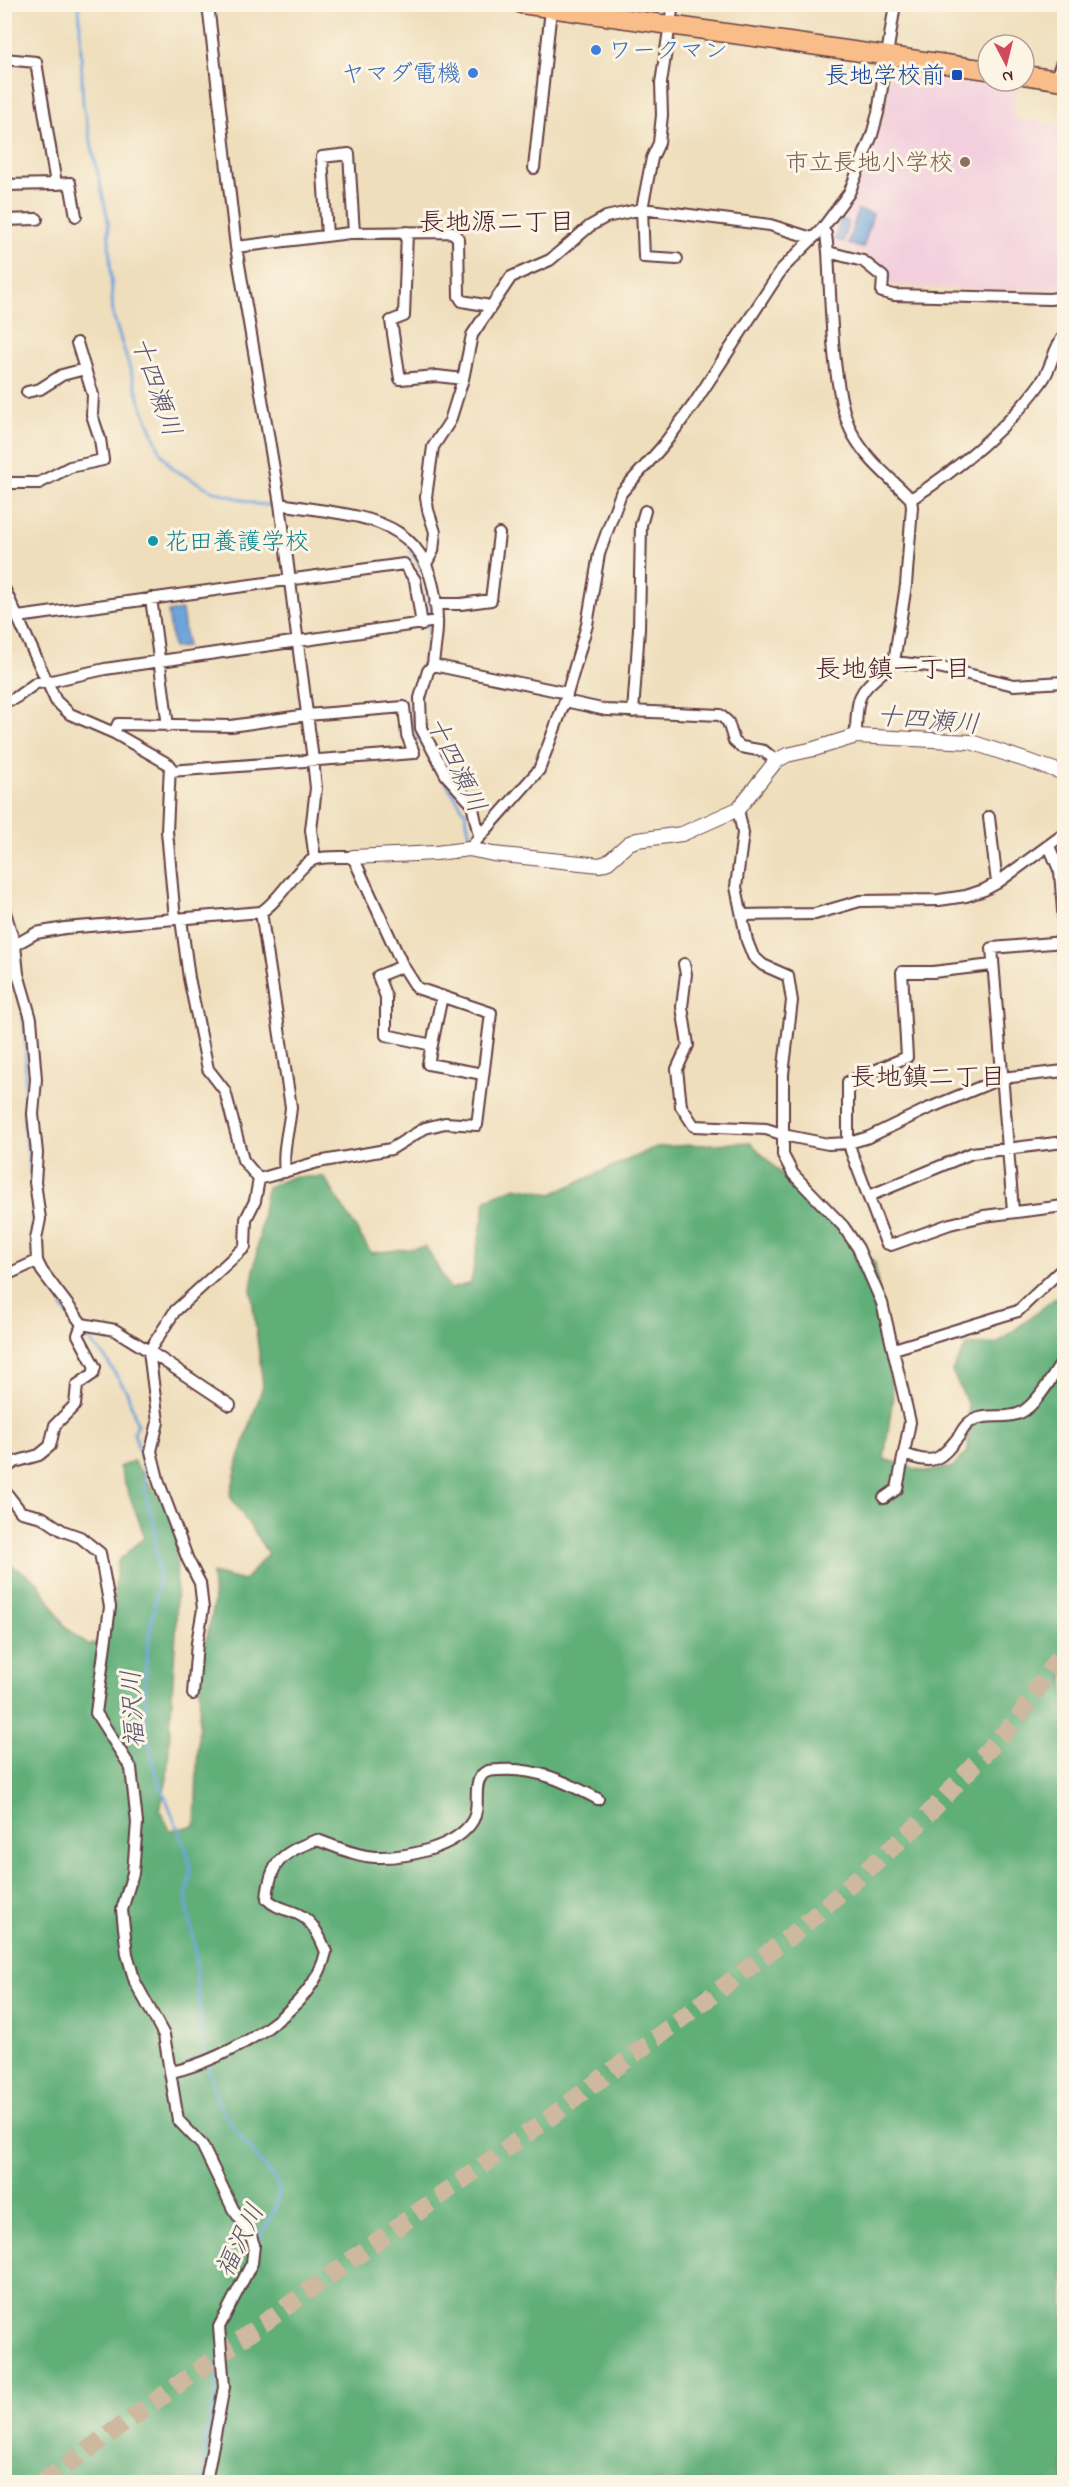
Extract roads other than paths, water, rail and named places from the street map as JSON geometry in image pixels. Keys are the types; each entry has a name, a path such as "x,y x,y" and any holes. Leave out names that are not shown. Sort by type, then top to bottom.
{"highway":[{"path":"521,4 976,68"},
{"path":"1036,77 1060,81"}],"street":[{"path":"208,4 236,247 280,504 308,716 316,789 311,830 315,859"},
{"path":"673,4 661,83 662,115 659,143 652,158 642,209 644,257 677,259"},
{"path":"469,849 478,836 539,770 566,697 588,625 599,554 621,493 661,448 694,404 782,269 822,229 849,193 872,135 878,113 895,4"},
{"path":"534,168 551,9"},
{"path":"1060,81 1065,57"},
{"path":"4,59 36,62 56,184"},
{"path":"327,236 322,157 349,154 354,233"},
{"path":"4,185 70,183 76,216"},
{"path":"426,564 433,551 435,532 426,498 433,447 450,421 463,379 472,335 511,277 550,260 590,226 606,217 642,209 770,225 812,238"},
{"path":"4,220 37,219"},
{"path":"822,229 826,234 836,362 844,411 854,437 867,455 911,499 906,585 894,662 867,684 861,694 856,708 856,736"},
{"path":"407,232 404,316 391,321 400,379 437,376 463,379"},
{"path":"236,247 354,233 452,232 458,238 459,296 462,302 490,306"},
{"path":"828,252 863,261 883,277 882,292 894,295 1050,299 1065,297"},
{"path":"911,499 974,453 1005,423 1043,380 1065,336"},
{"path":"4,483 39,483 70,467 103,460 100,439 92,415 93,395 77,343"},
{"path":"27,392 40,389 62,375 85,369"},
{"path":"170,771 414,753 407,735 412,705 433,665 437,621 433,585 426,564 407,538 391,527 373,520 280,504"},
{"path":"633,712 639,629 641,525 645,511"},
{"path":"435,604 461,604 491,600 499,534"},
{"path":"18,617 404,564 415,580 422,625"},
{"path":"4,588 56,701 70,714 114,733 170,765 166,831 178,919 208,1070 225,1091 243,1160 259,1179"},
{"path":"151,598 168,726"},
{"path":"4,701 14,699 36,683 105,669 422,625 437,621"},
{"path":"894,662 938,667 1014,685 1065,682"},
{"path":"433,665 566,697 606,710 720,715 728,722 734,741 741,747 764,751 776,761"},
{"path":"412,705 421,728 446,776 472,804 478,836"},
{"path":"114,733 118,724 231,726 412,705"},
{"path":"4,951 36,933 261,912 280,897 302,867 315,859 436,853 469,849 494,854 600,865 608,862 629,843 682,834 738,809 776,761 787,755 856,736 971,742 1065,773"},
{"path":"738,809 743,833 736,887 753,956 763,965 788,976 792,1001 783,1074 783,1155 793,1174 843,1226 858,1248 882,1303 910,1422 897,1489 884,1498"},
{"path":"989,817 997,883"},
{"path":"742,915 815,914 860,901 939,900 984,890 1065,834"},
{"path":"1049,846 1060,872 1065,923"},
{"path":"259,1179 318,1162 391,1149 425,1128 445,1123 477,1125 491,1012 417,988 403,966 353,857"},
{"path":"4,909 15,945 18,974 31,1019 36,1078 33,1114 37,1153 35,1182 40,1219 36,1239 37,1261 50,1283 65,1298 82,1324 115,1330 230,1405"},
{"path":"261,912 291,1107 290,1130 282,1153 285,1172"},
{"path":"1013,1211 992,948 1065,942"},
{"path":"684,964 686,974 682,1007 688,1045 677,1069 681,1106 694,1126 766,1130 828,1144 849,1143 869,1137 927,1109 1002,1078 1065,1071"},
{"path":"992,965 933,972 902,972 907,1057 848,1082 849,1143 886,1243 891,1245 950,1224 1013,1211 1065,1206"},
{"path":"403,966 378,976 386,997 386,1035 432,1045"},
{"path":"442,996 428,1064 483,1074"},
{"path":"869,1196 972,1153 1065,1142"},
{"path":"193,1694 197,1643 203,1609 200,1583 188,1560 159,1483 151,1451 158,1422 149,1351 175,1311 245,1247 246,1219 255,1201 259,1179"},
{"path":"4,1276 37,1261"},
{"path":"894,1349 1018,1311 1060,1271 1065,1270"},
{"path":"4,1469 15,1462 39,1455 50,1446 55,1425 75,1405 76,1385 93,1374 95,1367 78,1335 82,1324"},
{"path":"905,1454 921,1461 933,1461 943,1455 968,1423 983,1416 1019,1413 1031,1405 1065,1359"},
{"path":"4,1490 21,1512 42,1517 63,1531 80,1537 100,1553 110,1607 96,1713 131,1768 137,1823 133,1873 122,1910 127,1954 135,1982 164,2035 176,2071 178,2120 202,2145 233,2209 249,2230 254,2245 252,2263 219,2327 224,2387 206,2482"},
{"path":"176,2071 235,2049 305,1996 320,1974 326,1952 312,1924 300,1914 273,1905 267,1899 269,1876 276,1864 287,1854 317,1840 362,1855 376,1857 423,1851 445,1845 466,1831 475,1817 478,1807 478,1782 488,1771 510,1769 540,1772 598,1799"}],"water":[{"path":"858,210 873,214 863,248 848,244"},
{"path":"841,219 848,221 843,242 835,239"},
{"path":"182,610 187,647 173,648 168,612"}],"waterway":[{"name":"十四瀬川","path":"79,4 83,105 108,220 113,315 141,404 161,453 173,469 211,490 256,504 277,506"},
{"name":"十四瀬川","path":"410,551 426,579 430,608 428,645 413,696 412,719 417,735 438,771"},
{"name":"十四瀬川","path":"916,732 939,734"},
{"name":"十四瀬川","path":"445,781 465,812 471,840"},
{"name":"十四瀬川","path":"480,843 502,848"},
{"name":"福沢川","path":"14,979 22,1007 26,1044 24,1123 31,1174"},
{"name":"福沢川","path":"31,1240 33,1204"},
{"name":"福沢川","path":"62,1307 78,1328"},
{"name":"福沢川","path":"84,1335 104,1356 127,1392 137,1423 134,1433 145,1470 145,1493 154,1523 159,1580 145,1674 146,1724 155,1771 187,1852 191,1871 186,1898 196,1955 204,2051 217,2101 233,2127 278,2184 275,2208 256,2244"},
{"name":"福沢川","path":"199,2482 207,2431 215,2401 217,2363"}],"tunnel":[{"path":"43,2482 557,2112 796,1932 919,1824 1018,1718 1064,1648"}],"place":[{"name":"ワークマン","path":"596,50"},
{"name":"ヤマダ電機","path":"473,73"},
{"name":"長地学校前","path":"957,75"},
{"name":"市立長地小学校","path":"965,162"},
{"name":"花田養護学校","path":"153,541"}],"district":[{"name":"長地源二丁目","path":"497,221"},
{"name":"長地鎮一丁目","path":"893,668"},
{"name":"長地鎮二丁目","path":"928,1076"}]}
